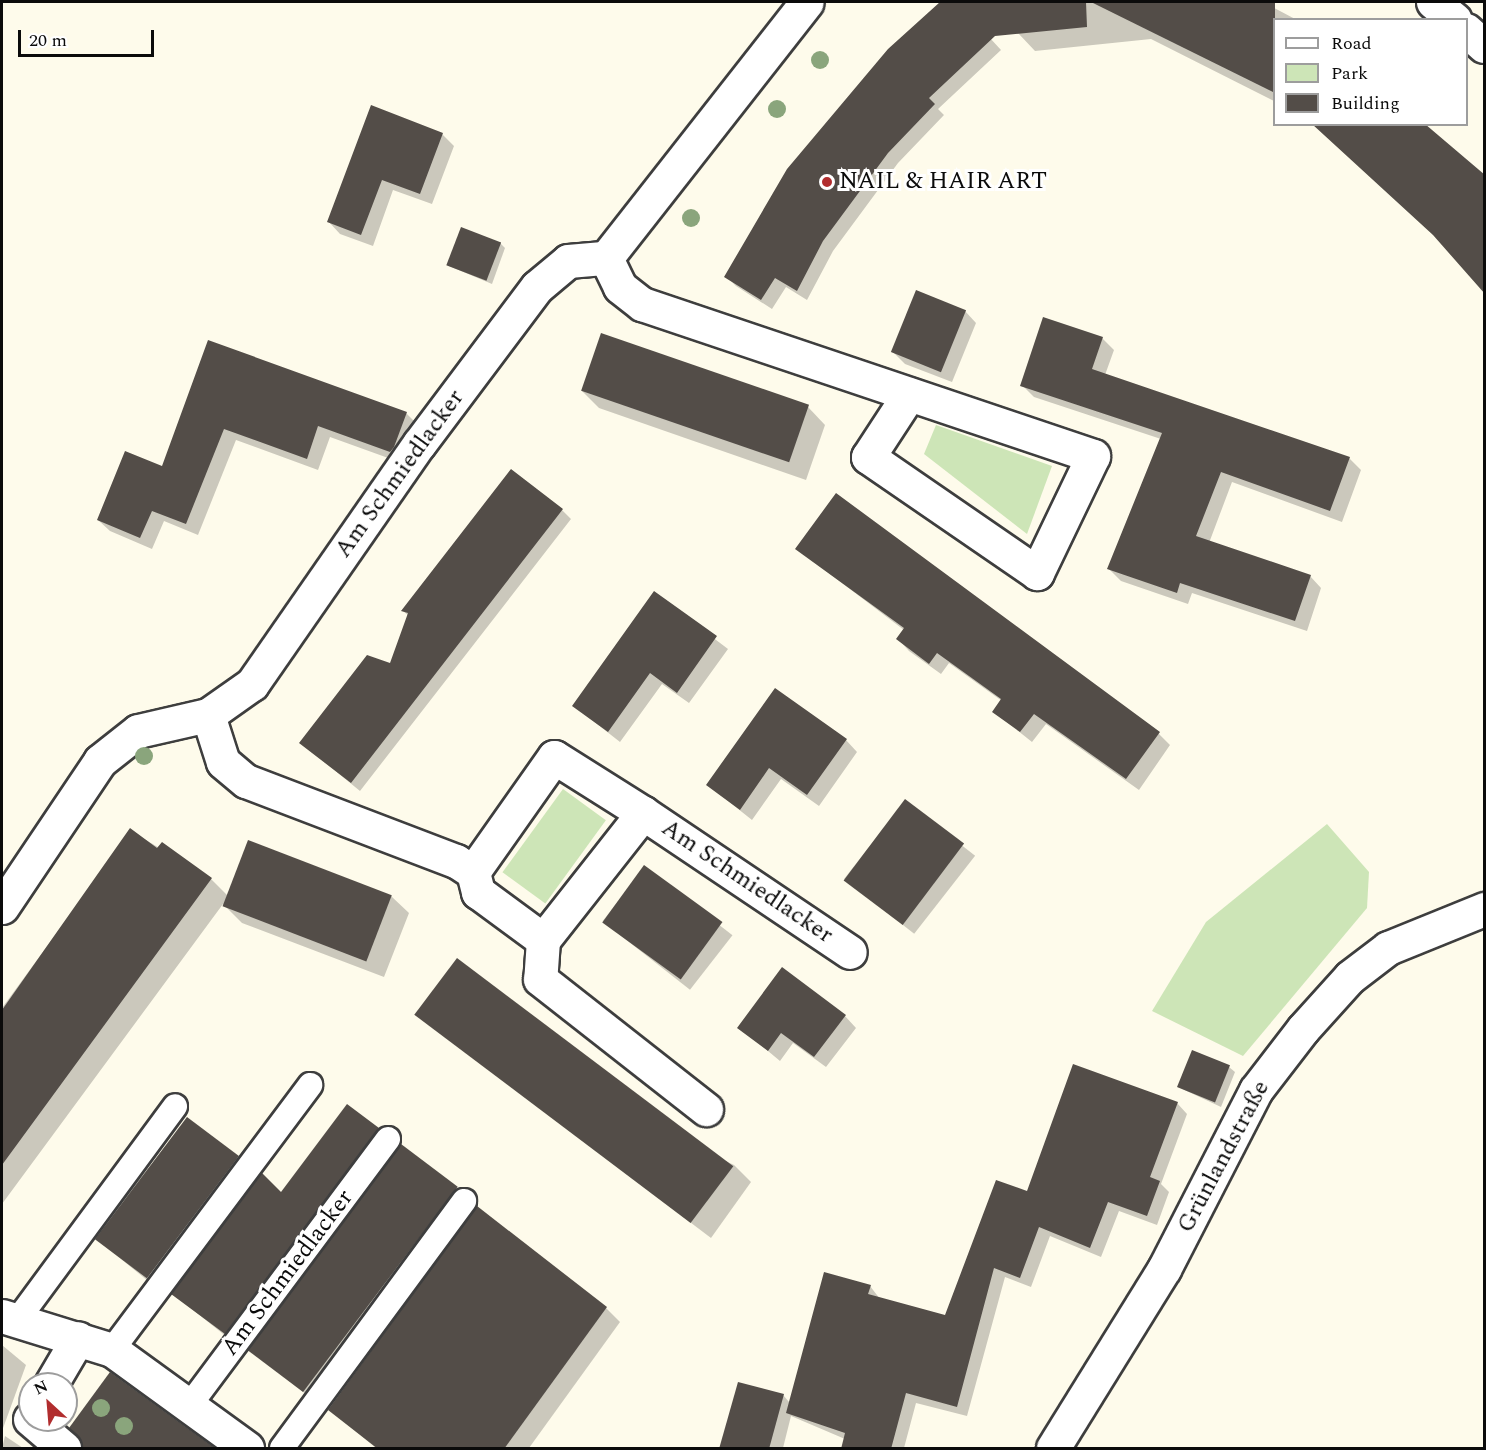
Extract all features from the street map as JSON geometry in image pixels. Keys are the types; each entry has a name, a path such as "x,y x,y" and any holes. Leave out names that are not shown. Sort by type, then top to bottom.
{"street":[{"path":"807,2 606,258 620,286 642,304 1093,456 1037,573 868,457 909,394"},
{"path":"1433,2 1453,18"},
{"path":"1468,31 1485,46"},
{"name":"Am Schmiedlacker","path":"2,907 100,761 138,731 208,715 252,684 419,444 537,286 568,261 606,258"},
{"path":"208,715 223,762 246,781 473,872 478,892 543,940 540,979 706,1109"},
{"name":"Am Schmiedlacker","path":"473,872 554,757 643,813 850,952"},
{"name":"Am Schmiedlacker","path":"543,940 643,813"},
{"name":"Grünlandstraße","path":"1053,1449 1164,1269 1256,1090 1303,1029 1350,977 1388,948 1485,909"},
{"path":"9,1319 112,1350 247,1449"},
{"path":"58,1372 78,1338"},
{"path":"45,1432 64,1449"}],"lane":[{"path":"112,1350 310,1085"},
{"path":"9,1319 175,1106"},
{"name":"Am Schmiedlacker","path":"189,1406 388,1140"},
{"path":"282,1449 464,1201"}],"green space":[{"path":"936,425 1052,466 1027,534 924,454"},
{"path":"563,789 606,820 545,903 502,872"},
{"path":"1327,824 1369,872 1367,908 1243,1056 1152,1011 1206,922"}],"building":[{"path":"940,2 1086,2 1087,27 995,36 929,98 935,104 888,153 823,241 797,291 775,278 761,300 724,277 787,169 888,49"},
{"path":"1091,2 1275,2 1273,92"},
{"path":"371,105 443,133 420,194 382,180 361,235 327,222"},
{"path":"1314,126 1427,126 1485,175 1485,294 1433,235"},
{"path":"461,227 501,242 486,281 446,265"},
{"path":"916,290 966,310 941,372 891,352"},
{"path":"1043,317 1103,337 1092,369 1350,457 1330,511 1221,472 1196,536 1311,575 1295,621 1180,583 1177,593 1107,569 1162,433 1020,386"},
{"path":"601,333 809,405 789,462 581,391"},
{"path":"208,340 407,412 394,447 390,452 318,426 307,459 224,429 186,524 152,511 140,538 97,520 125,451 162,466"},
{"path":"511,469 563,509 351,783 299,743 367,655 390,663 408,613 401,611"},
{"path":"836,493 1160,732 1126,779 1034,714 1020,732 992,712 1001,699 937,653 929,664 896,639 904,628 795,549"},
{"path":"654,591 717,636 677,693 650,673 608,732 572,706"},
{"path":"775,688 847,739 807,795 769,768 740,810 706,785"},
{"path":"905,799 964,844 903,925 844,880"},
{"path":"130,828 157,848 162,842 212,878 2,1165 2,1010"},
{"path":"248,840 392,895 366,961 223,906"},
{"path":"644,865 722,922 681,979 602,922"},
{"path":"457,958 733,1166 691,1223 414,1015"},
{"path":"782,967 846,1015 814,1057 781,1033 768,1051 737,1028"},
{"path":"1192,1050 1230,1065 1215,1102 1177,1087"},
{"path":"1073,1064 1178,1102 1150,1177 1160,1181 1147,1216 1108,1202 1090,1248 1039,1227 1020,1278 994,1268 957,1407 906,1393 891,1449 841,1449 845,1433 786,1413 824,1272 871,1285 868,1294 945,1315 996,1180 1027,1191"},
{"path":"347,1104 379,1128 225,1334 171,1294 262,1173 281,1192"},
{"path":"187,1117 239,1156 147,1278 95,1239"},
{"path":"401,1144 458,1187 303,1392 246,1349"},
{"path":"477,1206 607,1307 504,1449 378,1449 328,1410"},
{"path":"110,1372 216,1449 82,1449 71,1432 78,1432 78,1416"},
{"path":"738,1382 784,1394 769,1449 719,1449"}],"place":[{"name":"NAIL & HAIR ART","path":"827,182"}]}
